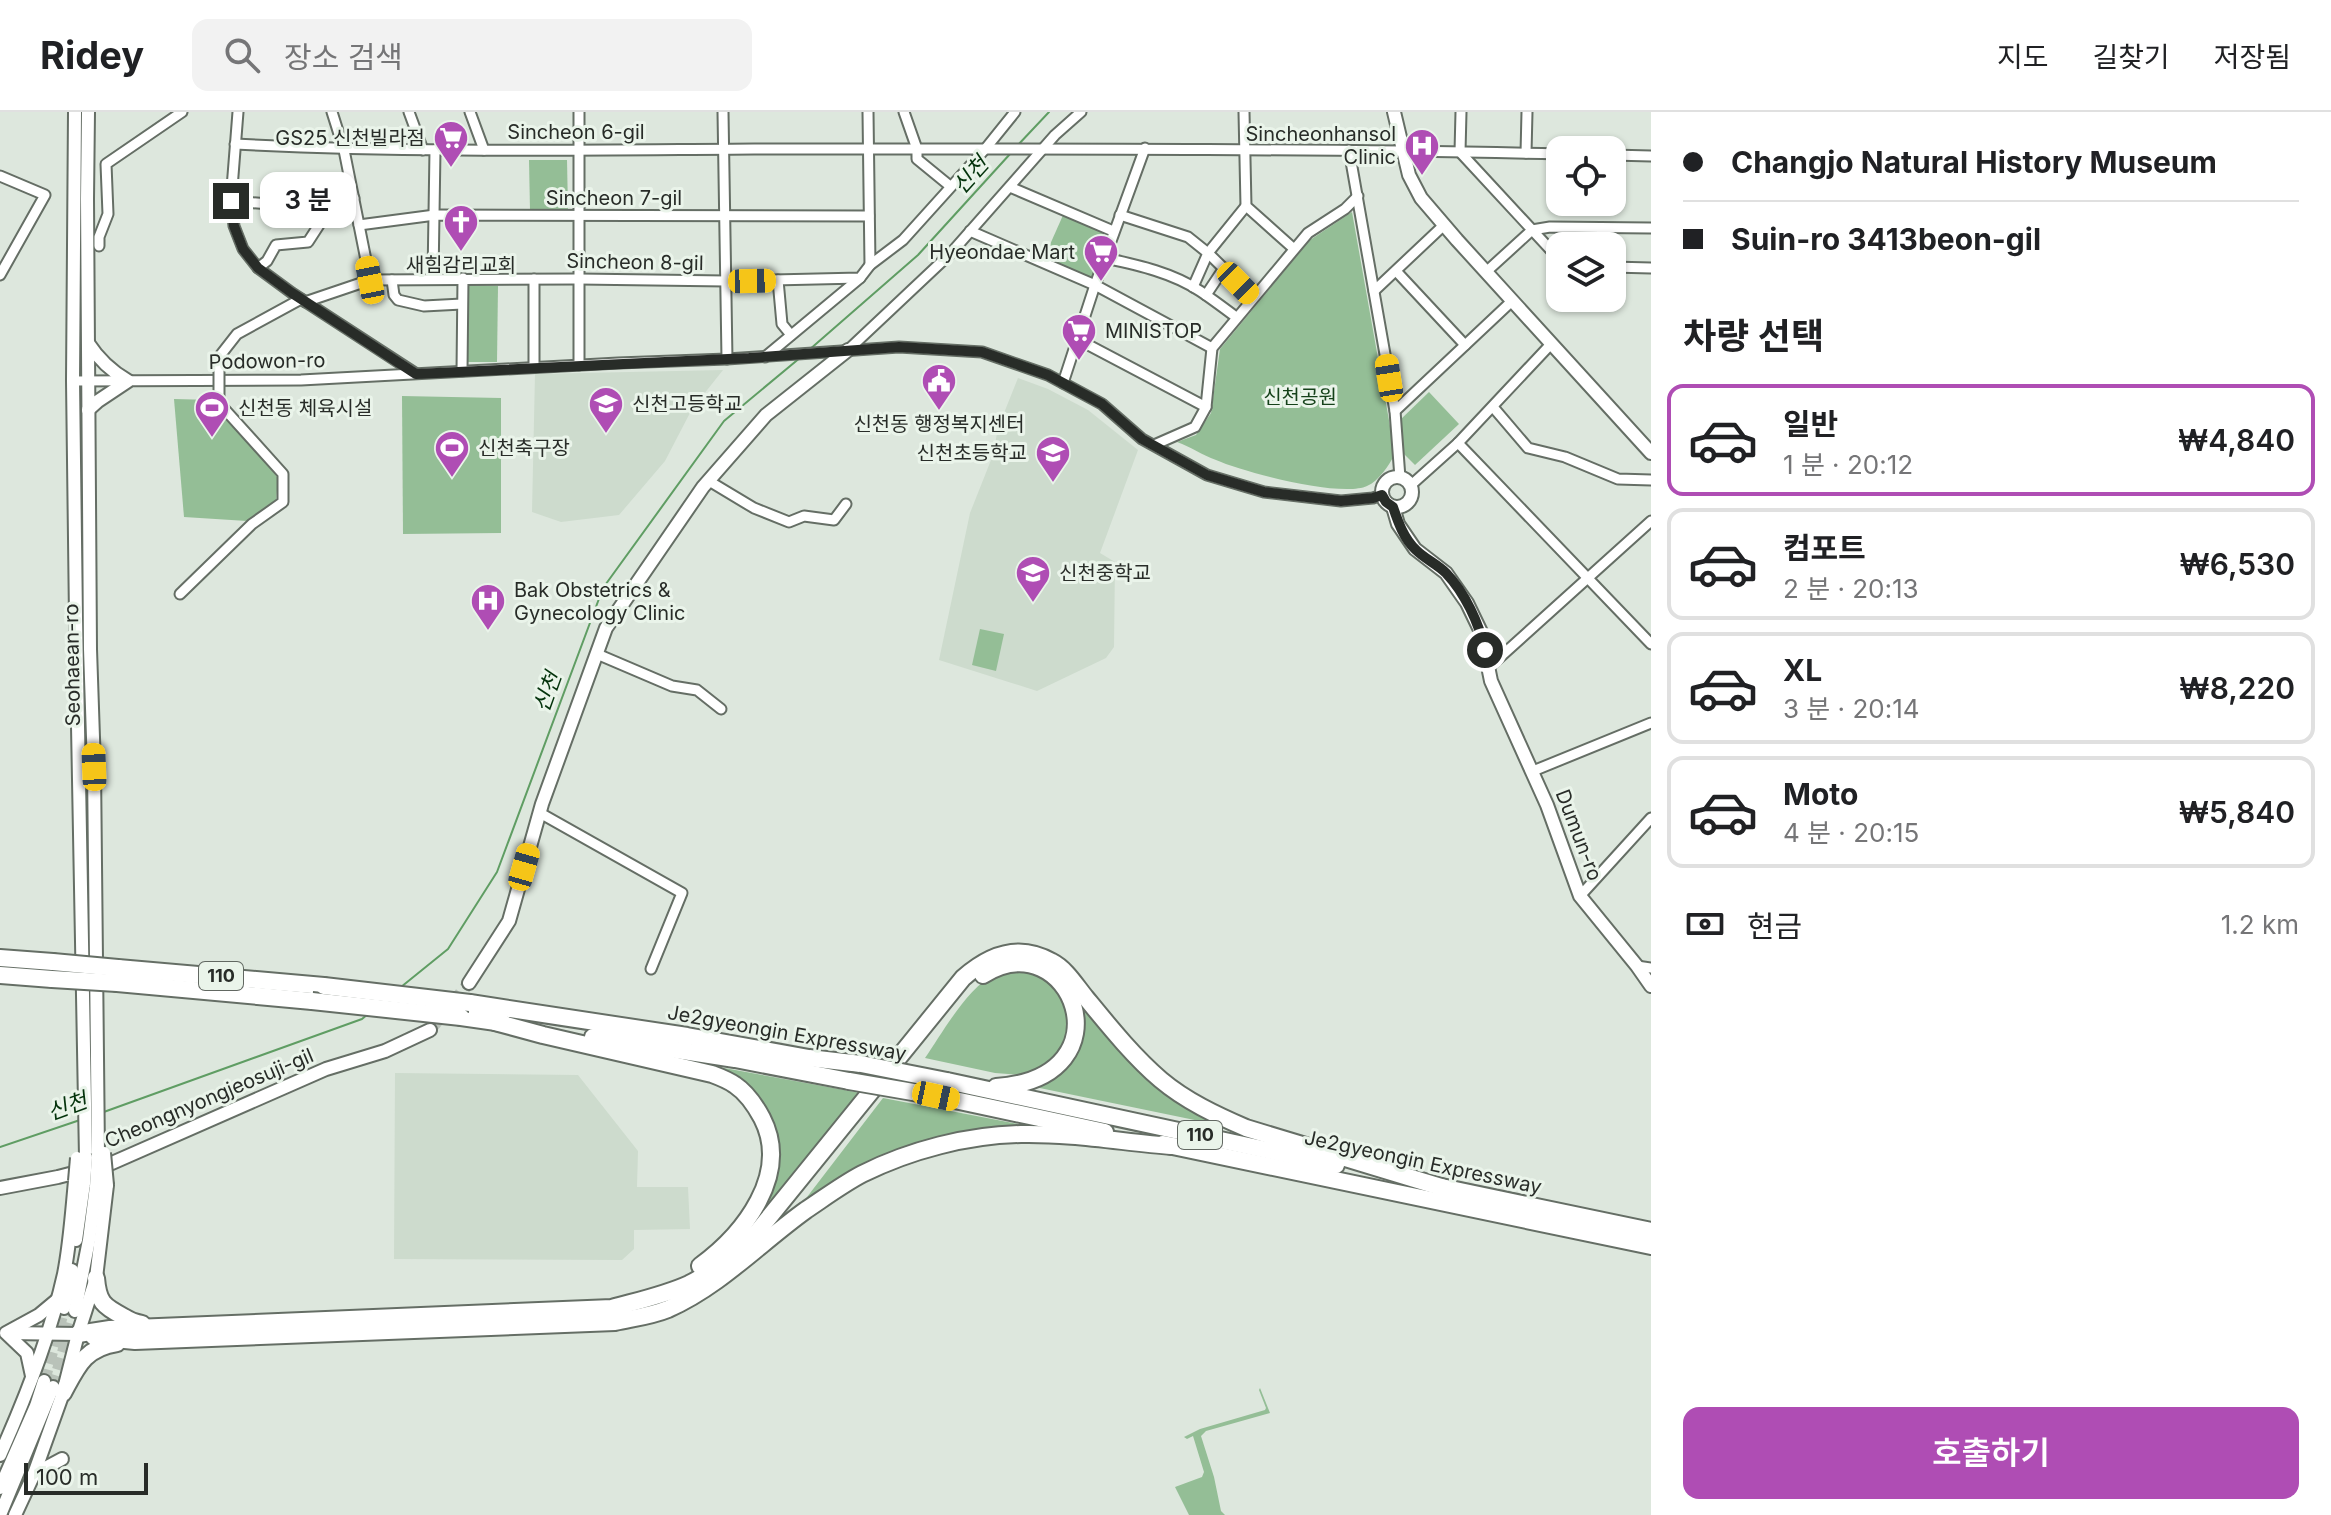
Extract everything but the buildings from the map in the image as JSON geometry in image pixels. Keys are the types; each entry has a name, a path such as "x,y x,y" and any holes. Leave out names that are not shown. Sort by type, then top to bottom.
{"highway":[{"path":"78,1334 110,1329 612,1308 661,1295 690,1283 728,1259 758,1231 963,978 980,963 1000,954 1032,955 1053,962 1129,1049 1161,1080 1217,1115 1246,1128 1451,1190"},
{"name":"Je2gyeongin Expressway","path":"0,958 53,962 118,976 312,1001 466,1010 495,1022 735,1059 936,1096 1651,1246"},
{"path":"745,1257 970,985 985,973 1014,963 1028,964 1054,976 1070,995 1076,1010 1077,1032 1062,1062 1035,1080 1018,1085 971,1086"},
{"name":"Je2gyeongin Expressway","path":"0,975 52,979 118,976 324,986 466,1010 687,1036 947,1081 1651,1231"},
{"path":"495,1022 712,1074 734,1084 747,1094 757,1108 766,1125 770,1152 768,1179 761,1198 741,1227 712,1257 661,1295"},
{"path":"78,1334 135,1341 615,1322 681,1303 720,1279 808,1210 861,1175 895,1160 954,1142 1020,1134 1172,1146"},
{"path":"96,1278 100,1300 108,1309 134,1323 183,1327"},
{"path":"48,1384 103,1345 135,1341"}],"main road":[{"name":"Seohaean-ro","path":"75,112 73,381 84,1104 90,1137"},
{"name":"Seohaean-ro","path":"88,112 88,410 98,1095 90,1137"},
{"path":"1394,112 1409,175 1421,198 1651,453"},
{"path":"88,343 111,371 128,381 88,410"},
{"path":"469,983 509,921 540,813 606,628 709,481 766,415 844,350"},
{"path":"1392,478 1405,482 1411,494 1408,501 1393,507 1382,495 1385,483 1392,478"},
{"name":"Dumun-ro","path":"1393,507 1398,524 1415,549 1446,573 1467,603 1481,632 1491,681 1533,771 1580,896 1644,967 1651,986"},
{"name":"Cheongnyongjeosuji-gil","path":"0,1188 112,1163 326,1069 385,1051 430,1030"},
{"path":"15,1515 34,1474 48,1384 48,1334 65,1306 91,1229 90,1137"},
{"path":"0,1488 36,1406 78,1334 96,1278 90,1137"},
{"path":"65,1306 64,1272 90,1184"},
{"path":"3,1333 65,1306"},
{"path":"3,1333 78,1334"},
{"path":"3,1333 27,1353 48,1384"},
{"path":"0,1455 48,1384"},
{"path":"0,1515 48,1384"},
{"path":"34,1474 62,1459"}],"street":[{"path":"99,246 99,237 108,214 106,164 182,112"},
{"path":"238,112 231,201 234,226 243,249 258,268 303,301 416,374"},
{"path":"332,112 344,150 370,280"},
{"path":"409,112 423,150"},
{"path":"470,112 484,150"},
{"path":"579,112 579,365"},
{"path":"723,112 727,359"},
{"path":"868,112 870,265"},
{"path":"904,112 917,149 917,159 950,186"},
{"path":"768,357 860,278 870,265 903,240 1015,112"},
{"path":"844,350 951,253 1043,149 1081,112"},
{"path":"1193,287 1208,253 1246,206 1244,112"},
{"path":"1461,112 1460,152 1546,245"},
{"path":"1526,153 1527,112"},
{"name":"Sincheon 6-gil","path":"235,144 344,150 1245,148 1546,154"},
{"path":"1063,383 1113,231 1145,148"},
{"path":"433,278 435,150"},
{"path":"1349,150 1405,482 1458,443 1551,344"},
{"path":"1626,155 1651,156"},
{"path":"0,176 45,195 0,275"},
{"path":"1010,187 1113,231"},
{"path":"1154,445 1195,427 1206,407 1212,348 1293,248 1358,196"},
{"path":"231,201 319,208 354,198"},
{"path":"1246,206 1293,248"},
{"path":"258,268 267,261 276,245 308,242 319,225 319,208"},
{"name":"Sincheon 7-gil","path":"359,225 435,215 869,216"},
{"path":"1120,215 1188,237 1253,297"},
{"path":"1374,291 1444,225"},
{"path":"1486,272 1532,230 1550,227 1651,228"},
{"path":"970,231 1095,285 1212,348"},
{"path":"1105,258 1146,267 1193,287 1236,317"},
{"path":"1626,267 1651,268"},
{"path":"1206,295 1224,268"},
{"path":"1396,271 1465,345"},
{"path":"462,371 463,278"},
{"name":"Sincheon 8-gil","path":"180,594 252,524 283,502 283,474 219,403 219,357 237,334 303,301 370,280 726,281 860,278"},
{"path":"534,279 534,367"},
{"path":"392,280 398,300 424,306 462,304"},
{"path":"778,280 782,324 791,335"},
{"path":"1395,411 1512,301"},
{"path":"1077,339 1206,407"},
{"name":"Podowon-ro","path":"73,381 301,380 768,357 899,347 982,352 1048,375 1102,404 1142,439 1207,475 1264,492 1341,501 1382,495"},
{"path":"1493,407 1528,448 1565,457 1618,479 1651,480"},
{"path":"1458,443 1651,644"},
{"path":"709,481 754,508 789,522 804,516 834,520 846,504"},
{"path":"1488,668 1651,521"},
{"path":"597,654 672,686 697,690 721,709"},
{"name":"Dumun-ro","path":"1533,771 1651,723"},
{"path":"540,813 682,893 651,969"},
{"path":"1580,896 1651,818"}],"shaded area":[{"name":"신천고등학교","path":"723,370 692,409 665,461 619,515 561,522 532,512 535,374"},
{"path":"1018,378 1048,389 1088,410 1138,450 1100,553 1115,562 1114,647 1106,658 1037,691 939,660 970,513"},
{"path":"395,1073 578,1075 638,1151 637,1187 688,1187 690,1229 634,1230 634,1249 622,1260 394,1259"}],"green space":[{"path":"529,160 567,160 568,210 530,210"},
{"name":"신천공원","path":"1352,212 1395,454 1383,472 1371,484 1354,489 1315,486 1229,465 1177,442 1196,435 1211,413 1220,349 1310,240"},
{"path":"1064,213 1109,232 1092,276 1044,258"},
{"path":"466,285 498,286 497,362 466,362"},
{"path":"1429,392 1459,424 1415,465 1404,454 1399,421"},
{"name":"신천축구장","path":"402,396 501,398 501,533 403,534"},
{"name":"신천동 체육시설","path":"174,399 213,400 278,478 276,503 257,518 247,521 184,517"},
{"path":"980,629 1004,634 996,671 972,665"},
{"path":"1014,969 1037,972 1064,995 1069,1035 1053,1063 1023,1075 995,1073 925,1058 975,989 997,973"},
{"path":"1075,994 1215,1121 1214,1124 1030,1086 1060,1070 1076,1051 1080,1033"},
{"path":"680,1060 861,1093 754,1229 726,1254 767,1196 761,1104"},
{"path":"883,1098 1034,1127 936,1140 794,1214"},
{"path":"1260,1388 1270,1413 1206,1431 1201,1436 1221,1511 1225,1515 1189,1515 1175,1487 1202,1477 1204,1472 1193,1436 1184,1437 1200,1429 1265,1410"}],"waterway":[{"name":"신천","path":"1017,146 1049,112"},
{"name":"신천","path":"809,350 918,255 1010,154"},
{"name":"신천","path":"401,987 448,949 497,872 603,588 724,421 801,357"},
{"name":"신천","path":"101,1113 362,1019 368,1014"},
{"name":"신천","path":"0,1147 80,1120"}],"tunnel":[{"path":"430,1030 469,983"},
{"path":"44,1381 64,1308"},
{"path":"53,1387 75,1311"}],"place":[{"name":"GS25 신천빌라점","path":"451,169"},
{"name":"Sincheonhansol Clinic","path":"1422,177"},
{"name":"새힘감리교회","path":"461,253"},
{"name":"Hyeondae Mart","path":"1101,283"},
{"name":"MINISTOP","path":"1079,362"},
{"name":"신천동 행정복지센터","path":"939,412"},
{"name":"신천고등학교","path":"606,435"},
{"name":"신천동 체육시설","path":"212,439"},
{"name":"신천축구장","path":"452,479"},
{"name":"신천초등학교","path":"1053,484"},
{"name":"신천중학교","path":"1033,604"},
{"name":"Bak Obstetrics & Gynecology Clinic","path":"488,632"}],"route":[{"path":"231,201 234,226 243,249 258,268 416,374 749,358 899,347 982,352 1048,375 1102,404 1142,439 1207,475 1264,492 1341,501 1382,495 1393,507 1398,524 1415,549 1446,573 1467,603 1481,632 1485,650"}]}
